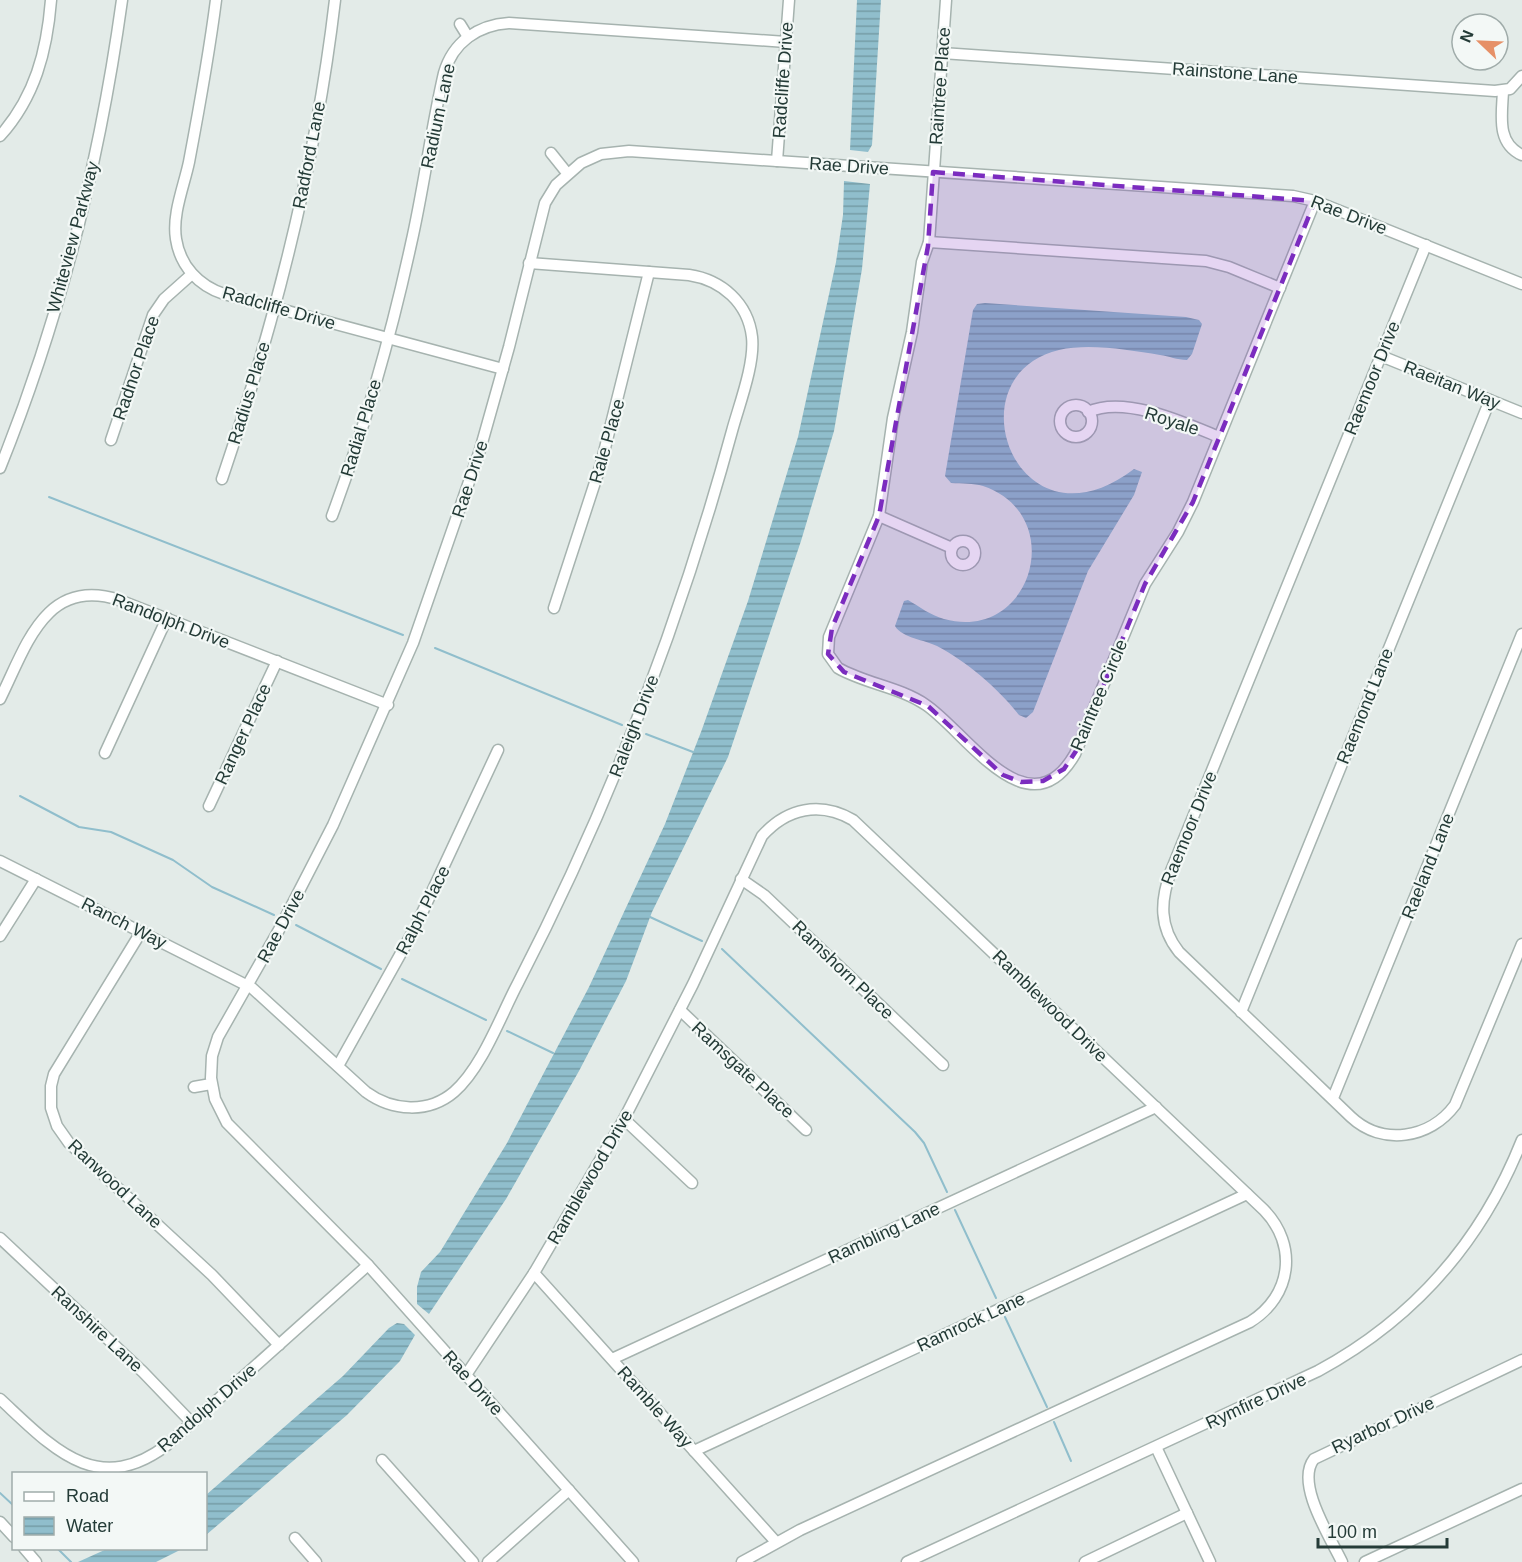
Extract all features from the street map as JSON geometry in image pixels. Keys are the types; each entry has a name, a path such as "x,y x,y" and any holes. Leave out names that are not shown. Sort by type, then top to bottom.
{"street":[{"path":"0,136 24,104 39,71 46,47 51,0"},
{"name":"Whiteview Parkway","path":"0,468 28,394 71,251 97,141 122,0"},
{"name":"Radcliffe Drive","path":"216,0 202,93 175,225 178,249 192,274 216,291 503,369"},
{"name":"Radford Lane","path":"275,308 311,152 335,0"},
{"name":"Radcliffe Drive","path":"777,161 789,0"},
{"name":"Raintree Place","path":"933,172 946,0"},
{"name":"Radium Lane","path":"388,338 418,211 444,73 453,53 468,37 487,27 509,23 786,42"},
{"path":"460,24 468,37"},
{"name":"Rainstone Lane","path":"942,53 1503,91"},
{"path":"1522,76 1513,86 1503,91 1505,140 1512,150 1522,155"},
{"name":"Rae Drive","path":"633,1562 368,1265 311,1205 233,1130 219,1110 211,1084 211,1064 215,1044 333,825 388,705 455,527 503,369 541,211 552,190 567,173 594,156 622,151 1293,196 1315,201 1522,284"},
{"path":"551,153 567,173"},
{"name":"Raintree Circle","path":"933,172 929,242 922,262 912,332 893,418 879,516 832,628 828,649 830,660 844,672 928,706 1003,775 1025,783 1043,781 1064,769 1078,748 1141,593 1183,524 1315,201"},
{"path":"929,242 1206,261 1229,267 1280,288"},
{"name":"Raemoor Drive","path":"1426,245 1163,894 1164,922 1174,946 1241,1012 1354,1120 1382,1134 1409,1135 1438,1122 1452,1110 1462,1092 1522,944"},
{"name":"Raleigh Drive","path":"248,986 371,1096 388,1105 401,1107 419,1108 437,1103 461,1085 488,1041 538,943 627,748 664,648 704,527 741,395 752,343 749,322 743,309 720,285 695,276 529,263"},
{"name":"Rale Place","path":"554,608 603,455 649,272"},
{"name":"Radnor Place","path":"111,440 153,315 164,299 192,274"},
{"name":"Radius Place","path":"222,478 275,308"},
{"name":"Radial Place","path":"332,516 388,338"},
{"name":"Raeitan Way","path":"1381,356 1522,413"},
{"name":"Raemond Lane","path":"1241,1012 1490,400"},
{"name":"Royale","path":"1089,412 1108,407 1157,412 1219,437"},
{"path":"879,516 952,548"},
{"name":"Randolph Drive","path":"0,699 41,619 66,600 82,595 104,595 388,705"},
{"path":"105,753 168,618"},
{"name":"Raeland Lane","path":"1333,1098 1522,634"},
{"name":"Ranger Place","path":"209,806 277,661"},
{"name":"Ralph Place","path":"338,1066 415,928 498,750"},
{"name":"Ramblewood Drive","path":"466,1375 534,1273 624,1119 680,1010 758,842 781,818 795,812 816,808 848,817 864,828 1247,1194 1276,1224 1284,1242 1287,1260 1279,1292 1269,1307 1256,1318 776,1542 742,1562"},
{"name":"Ranch Way","path":"0,861 248,986"},
{"path":"0,936 36,879"},
{"name":"Ramshorn Place","path":"741,879 764,895 943,1065"},
{"name":"Ranwood Lane","path":"141,932 58,1065 50,1094 55,1121 69,1143 212,1275 279,1345"},
{"name":"Ramsgate Place","path":"680,1010 806,1130"},
{"path":"194,1087 211,1084"},
{"name":"Rambling Lane","path":"612,1359 1156,1107"},
{"path":"624,1119 692,1183"},
{"name":"Rymfire Drive","path":"908,1562 1318,1371 1367,1342 1402,1315 1442,1275 1476,1230 1499,1192 1522,1140"},
{"name":"Ramrock Lane","path":"694,1450 1247,1194"},
{"name":"Ranshire Lane","path":"0,1238 143,1372 192,1423"},
{"name":"Randolph Drive","path":"0,1399 58,1451 76,1461 98,1467 127,1465 147,1458 192,1423 368,1265"},
{"name":"Ramble Way","path":"534,1273 776,1542"},
{"name":"Ryarbor Drive","path":"1342,1562 1309,1489 1307,1473 1314,1458 1522,1360"},
{"path":"1156,1447 1210,1562"},
{"path":"382,1460 473,1562"},
{"path":"1365,1562 1522,1489"},
{"path":"488,1562 569,1490"},
{"path":"1085,1562 1187,1513"},
{"path":"295,1538 316,1562"},
{"path":"26,1550 36,1562"}],"highlighted area":[{"path":"933,172 1315,201 1193,502 1145,584 1078,748 1064,769 1043,781 1021,782 1003,775 928,706 844,672 828,654 832,628 879,516 928,246"}],"water":[{"path":"857,0 881,0 872,145 868,152 850,150"},
{"path":"844,181 870,184 862,269 834,431 801,541 728,757 652,912 626,981 579,1071 506,1199 429,1314 417,1304 417,1287 421,1272 440,1252 507,1143 589,987 665,824 701,732 748,601 798,437 836,262 843,215"},
{"path":"977,304 1186,317 1199,320 1202,324 1192,354 1187,360 1109,348 1083,347 1059,350 1026,366 1008,392 1004,423 1012,453 1030,477 1058,492 1093,491 1134,469 1142,472 1134,495 1088,571 1033,712 1026,718 1019,715 992,686 960,660 937,646 903,633 895,626 904,601 908,600 944,619 974,621 999,612 1018,595 1029,572 1032,547 1026,522 1010,501 983,486 951,483 945,476 973,310"},
{"path":"397,1323 404,1324 415,1335 400,1361 347,1415 207,1534 207,1494 343,1376 389,1328"},
{"path":"105,1550 180,1550 156,1562 78,1562"}],"waterway":[{"path":"49,497 403,635"},
{"path":"435,648 622,725"},
{"path":"646,734 693,752"},
{"path":"20,796 79,827 111,832 173,860 212,887 274,915"},
{"path":"650,917 702,941"},
{"path":"296,925 381,969"},
{"path":"722,949 915,1132 924,1143 947,1192"},
{"path":"402,979 486,1020"},
{"path":"507,1031 553,1053"},
{"path":"955,1210 996,1298"},
{"path":"1005,1317 1047,1407"},
{"path":"1054,1422 1071,1461"},
{"path":"0,1493 12,1504"},
{"path":"59,1550 71,1562"}]}
